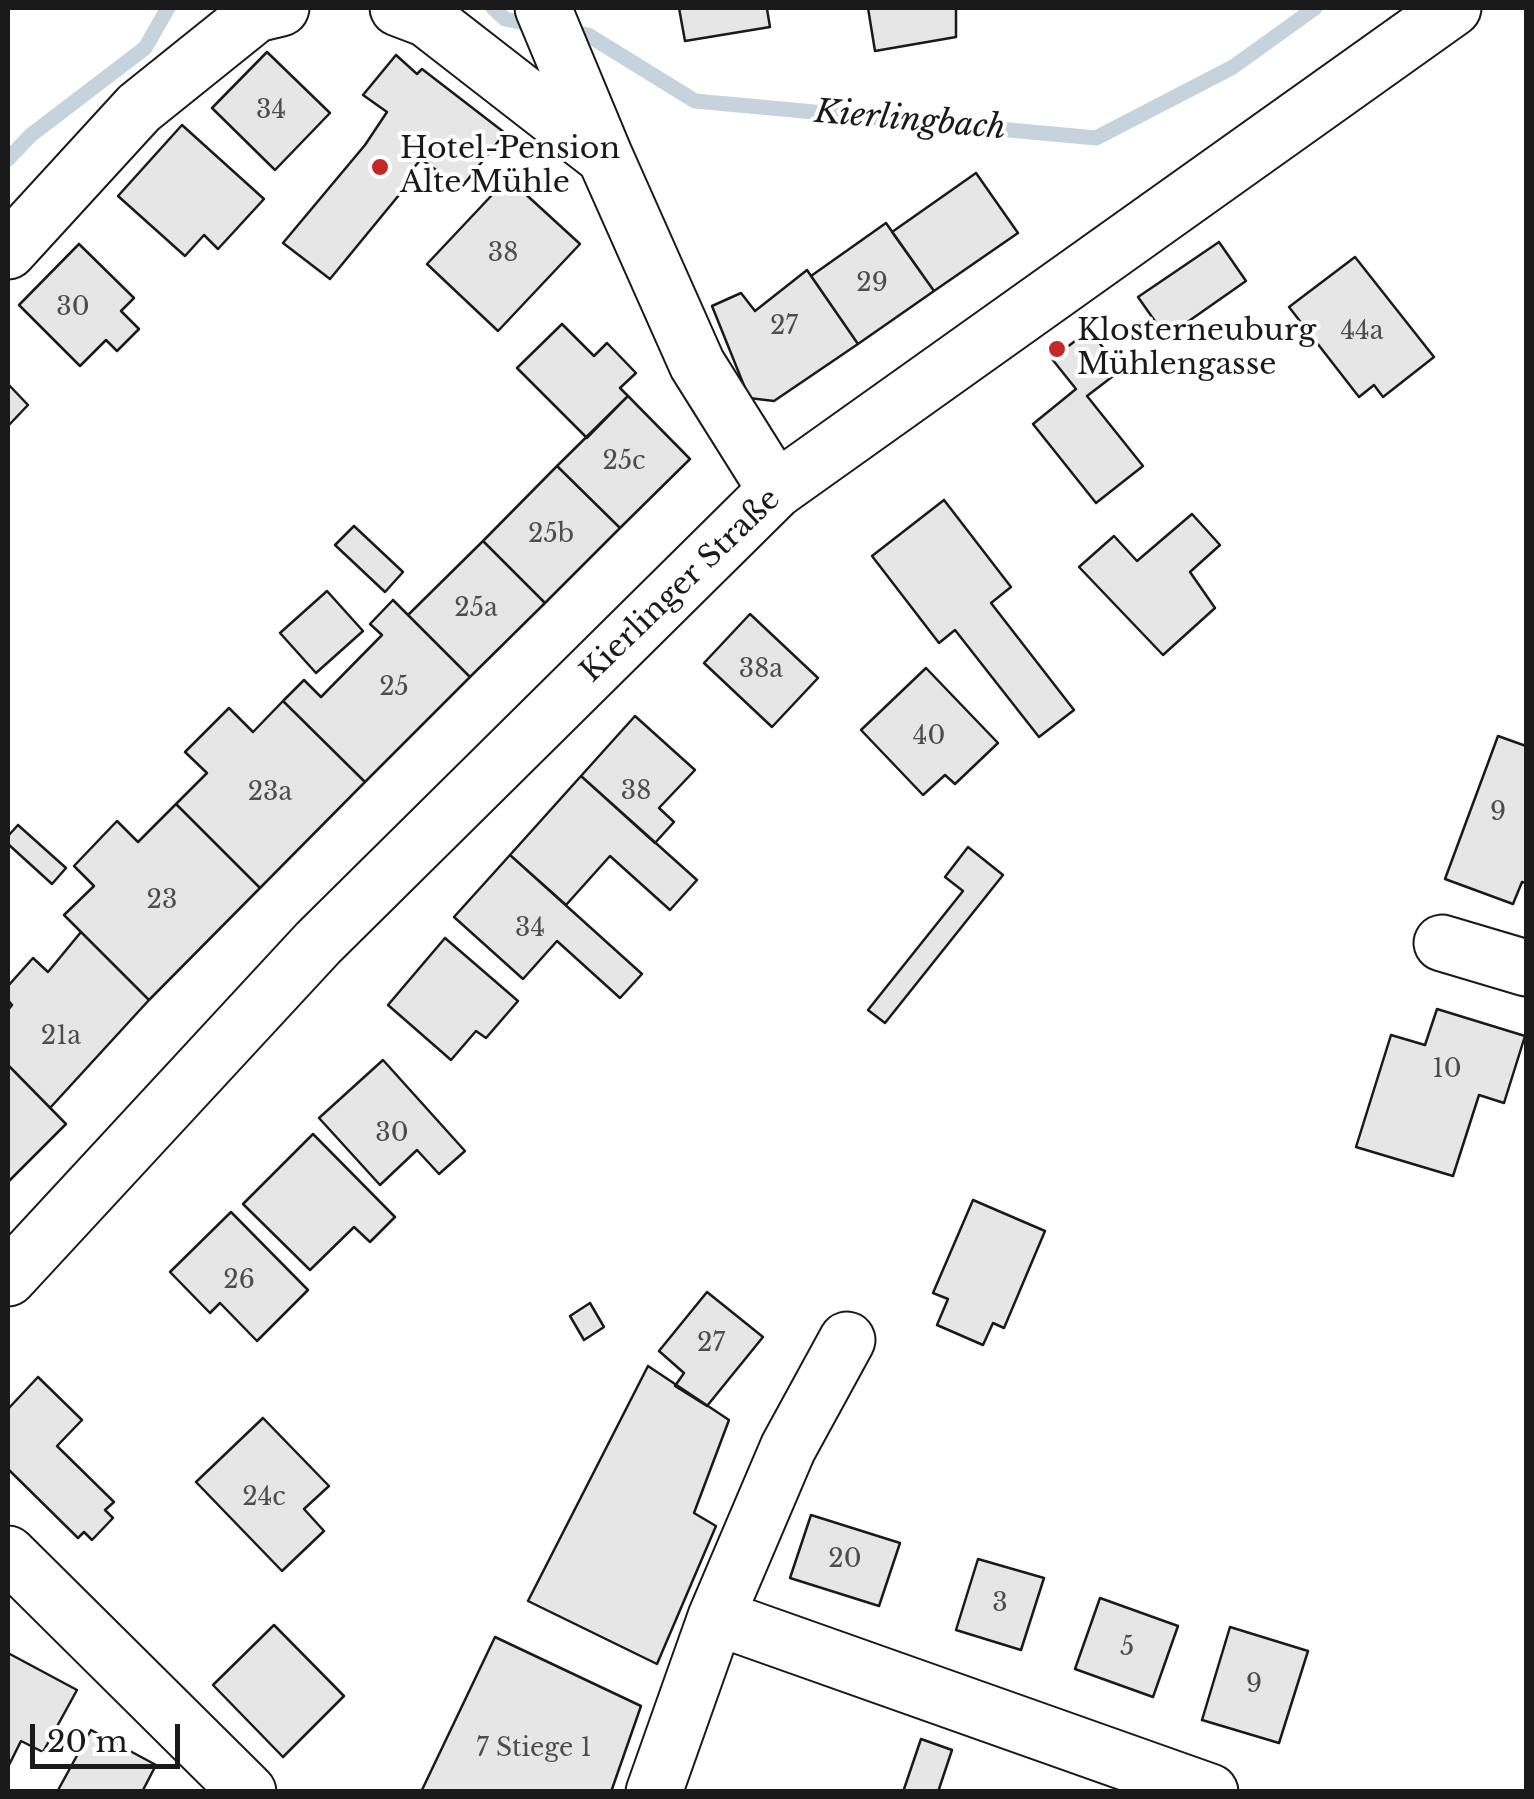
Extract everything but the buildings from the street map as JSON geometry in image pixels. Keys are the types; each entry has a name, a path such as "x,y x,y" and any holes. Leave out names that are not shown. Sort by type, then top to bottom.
{"street":[{"path":"8,252 139,108 256,14 281,8"},
{"path":"398,8 427,18 604,157"},
{"path":"543,8 604,157 698,364 776,490"},
{"name":"Kierlinger Straße","path":"8,1278 318,942 776,490 1453,8"},
{"path":"1442,944 1526,968"},
{"path":"654,1792 716,1618 788,1448 847,1340"},
{"path":"8,1554 248,1792"},
{"path":"716,1618 1210,1792"}],"waterway":[{"name":"Kierlingbach","path":"8,159 31,135 145,48 168,8"},
{"name":"Kierlingbach","path":"493,8 505,19 539,26"},
{"name":"Kierlingbach","path":"567,31 588,35 695,101 1096,138 1233,67 1315,8"}],"place":[{"name":"Hotel-Pension Alte Mühle","path":"380,167"},
{"name":"Klosterneuburg Mühlengasse","path":"1057,349"}]}
